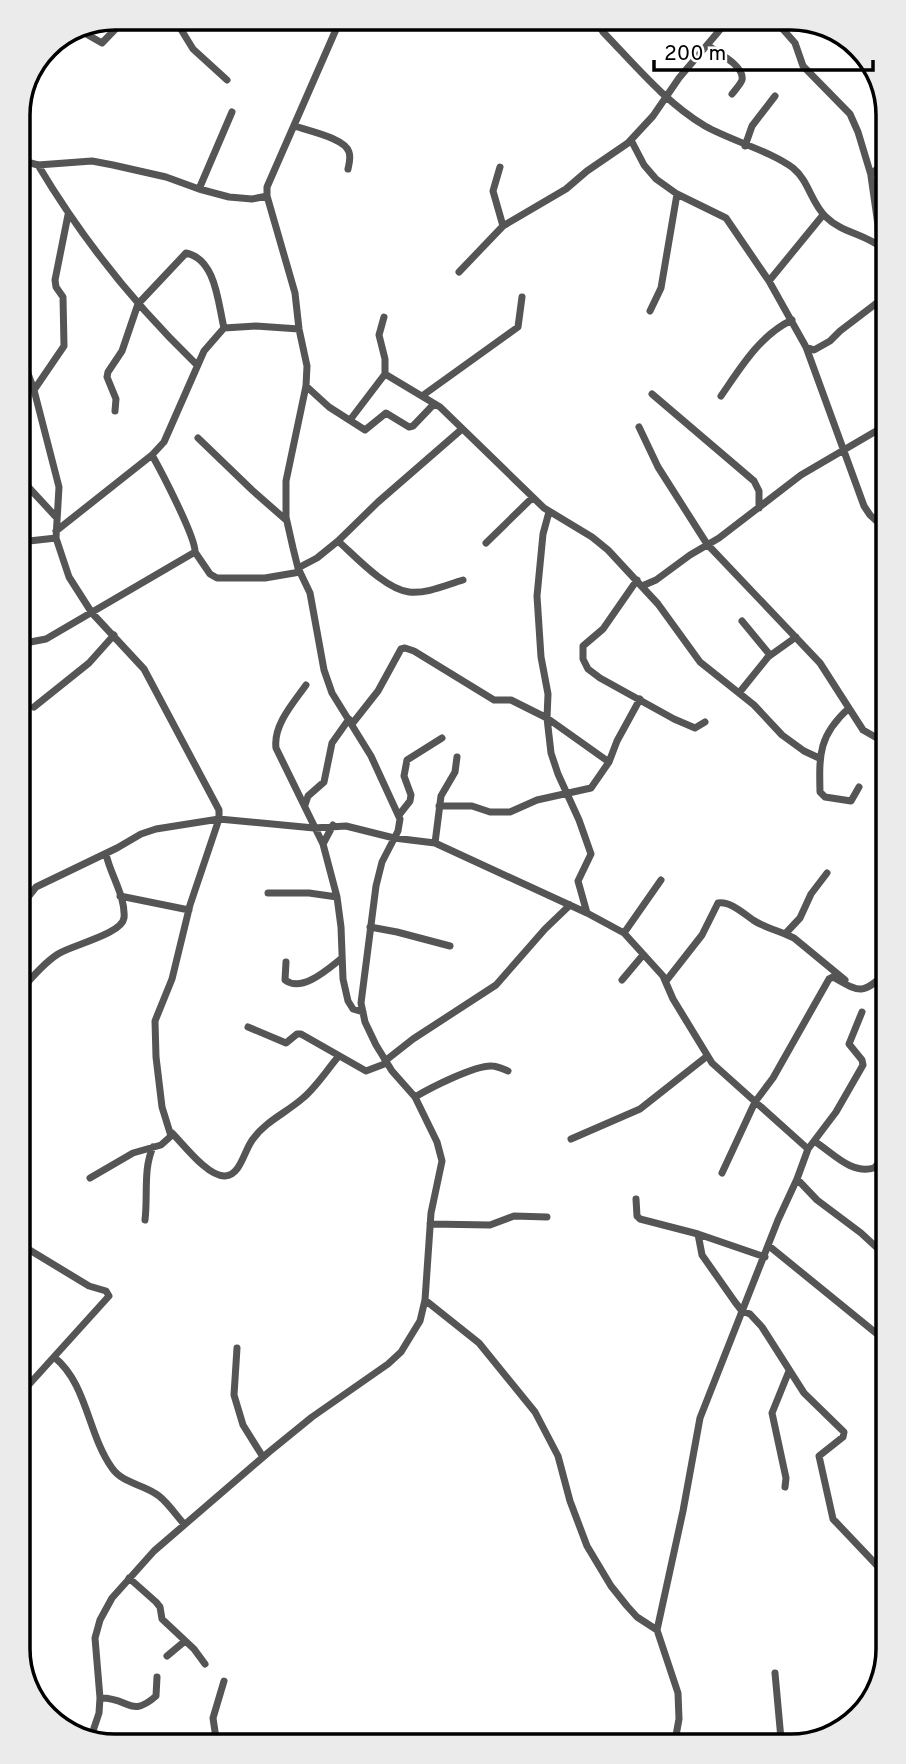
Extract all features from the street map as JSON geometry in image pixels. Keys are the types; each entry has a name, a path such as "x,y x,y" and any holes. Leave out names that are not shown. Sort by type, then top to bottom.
{"street":[{"path":"87,34 102,43 115,30"},
{"path":"181,30 193,49 227,80"},
{"path":"93,1732 99,1713 100,1698 95,1643 97,1628 107,1605 129,1578 184,1524 262,1457 401,1352 420,1321 425,1300 430,1224 442,1161 437,1142 415,1097 386,1062 371,1035 363,1013 361,996 382,862 399,827 399,814 372,756 337,702 324,670 310,593 299,570 287,520 286,481 306,386 307,366 295,293 267,196 272,174 336,30"},
{"path":"602,30 667,98 706,127 785,163 795,170 823,215 848,232 876,244"},
{"path":"460,272 503,226 566,189 631,140 720,30"},
{"path":"784,30 795,43 803,66 850,114 859,132 871,175 876,210"},
{"path":"708,45 739,69 742,75 741,83 732,94"},
{"path":"745,146 752,126 775,96"},
{"path":"199,189 232,112"},
{"path":"295,126 341,143 348,149 350,156 348,169"},
{"path":"631,140 650,172 677,194 726,218 769,281 806,347 867,511 876,520"},
{"path":"30,163 38,165 92,161 166,177 229,197 252,199 267,196"},
{"path":"38,165 68,215 138,304 195,363"},
{"path":"500,167 492,191 503,226"},
{"path":"871,175 876,170"},
{"path":"650,311 661,288 677,194"},
{"path":"34,390 64,346 63,297 55,280 68,215"},
{"path":"769,281 823,215"},
{"path":"115,411 116,399 107,377 108,372 122,351 138,304 188,253 208,268 224,328"},
{"path":"422,396 518,327 522,297"},
{"path":"806,347 814,350 825,345 876,304"},
{"path":"350,420 385,374 385,359 379,335 384,317"},
{"path":"721,396 762,341 776,328 792,320"},
{"path":"30,540 56,535 164,442 204,351 224,328 256,326 299,329"},
{"path":"385,374 434,404 549,512 592,537 640,583 700,662 739,693 782,735 819,758"},
{"path":"30,379 59,487 56,535 69,577 92,613 114,635 149,679 217,803 219,818 189,910 172,979 155,1027 162,1107 172,1133 206,1168 220,1176 229,1176 238,1170 243,1155 265,1125 303,1098 338,1057"},
{"path":"306,386 329,407 367,430 386,413 409,426 416,424 434,404"},
{"path":"652,394 754,481 759,491 759,508"},
{"path":"639,427 658,467 707,544 820,663 865,732 876,738"},
{"path":"152,455 170,487 194,542 195,552 210,574 216,578 265,578 299,570 317,558 462,429"},
{"path":"705,722 693,727 593,673 582,653 583,646 603,629 640,583 656,580 801,475 876,431"},
{"path":"198,438 252,491 287,520"},
{"path":"30,489 57,518"},
{"path":"486,543 532,498"},
{"path":"549,512 543,534 537,596 541,657 548,694 547,718 551,753 592,854 578,881 587,912"},
{"path":"338,541 376,575 403,591 422,591 463,580"},
{"path":"30,642 46,639 195,552"},
{"path":"742,621 770,654"},
{"path":"34,707 89,663 114,635"},
{"path":"739,693 770,654 796,637"},
{"path":"305,806 308,796 324,782 332,743 378,691 397,654 403,648 414,651 494,700 511,700 547,718 609,762"},
{"path":"306,685 290,708 275,740 280,760 323,844 337,897 343,979 348,1001 353,1009 363,1013"},
{"path":"439,806 472,806 490,812 510,812 537,800 591,788 609,762 640,699"},
{"path":"849,708 835,723 823,745 819,758 820,792 822,796 852,801 859,787"},
{"path":"399,814 410,801 411,795 404,776 407,760 442,738"},
{"path":"435,843 441,796 455,772 457,757"},
{"path":"30,895 36,887 141,834 219,818 314,828 333,825 359,828 394,838 435,843 587,912 624,933 666,981 673,999 706,1057 808,1149"},
{"path":"323,844 333,825"},
{"path":"30,980 60,953 118,928 124,918 106,854"},
{"path":"785,934 800,918 811,894 827,873"},
{"path":"624,933 661,880"},
{"path":"268,893 309,893 337,897"},
{"path":"120,897 189,910"},
{"path":"666,981 702,935 720,902 794,938 857,989"},
{"path":"248,1027 286,1043 301,1034 366,1071 386,1062 413,1039 492,989 570,905"},
{"path":"370,927 450,946"},
{"path":"622,980 643,955"},
{"path":"286,962 285,980 296,985 303,984 342,958"},
{"path":"722,1173 755,1102 773,1078 829,979 833,977 857,989 868,989 876,982"},
{"path":"676,1734 678,1693 657,1630 701,1418 808,1149 836,1112 863,1065 849,1044 862,1013"},
{"path":"571,1139 640,1109 706,1057"},
{"path":"415,1097 485,1067 494,1066 508,1071"},
{"path":"90,1178 124,1157 167,1141 172,1133"},
{"path":"814,1141 842,1162 870,1170 876,1166"},
{"path":"145,1220 147,1164 153,1147"},
{"path":"797,1179 817,1200 876,1247"},
{"path":"636,1199 636,1216 639,1219 698,1234 765,1257"},
{"path":"430,1224 490,1225 510,1217 547,1217"},
{"path":"698,1234 702,1255 742,1311 750,1314 762,1327 812,1402 844,1432 842,1437 819,1456 833,1519 876,1564"},
{"path":"769,1246 876,1333"},
{"path":"30,1250 109,1295 30,1383"},
{"path":"425,1300 479,1343 535,1412 558,1456 570,1501 587,1546 611,1586 627,1606 637,1617 657,1630"},
{"path":"237,1348 234,1395 243,1425 262,1457"},
{"path":"54,1357 66,1368 96,1440 111,1467 121,1477 159,1496 184,1524"},
{"path":"785,1487 786,1479 772,1413 789,1371"},
{"path":"129,1578 156,1602 160,1607 162,1619 205,1664"},
{"path":"167,1656 185,1641"},
{"path":"775,1673 780,1734"},
{"path":"100,1698 114,1698 133,1707 143,1706 156,1696 157,1677"},
{"path":"215,1734 213,1718 224,1681"}]}
